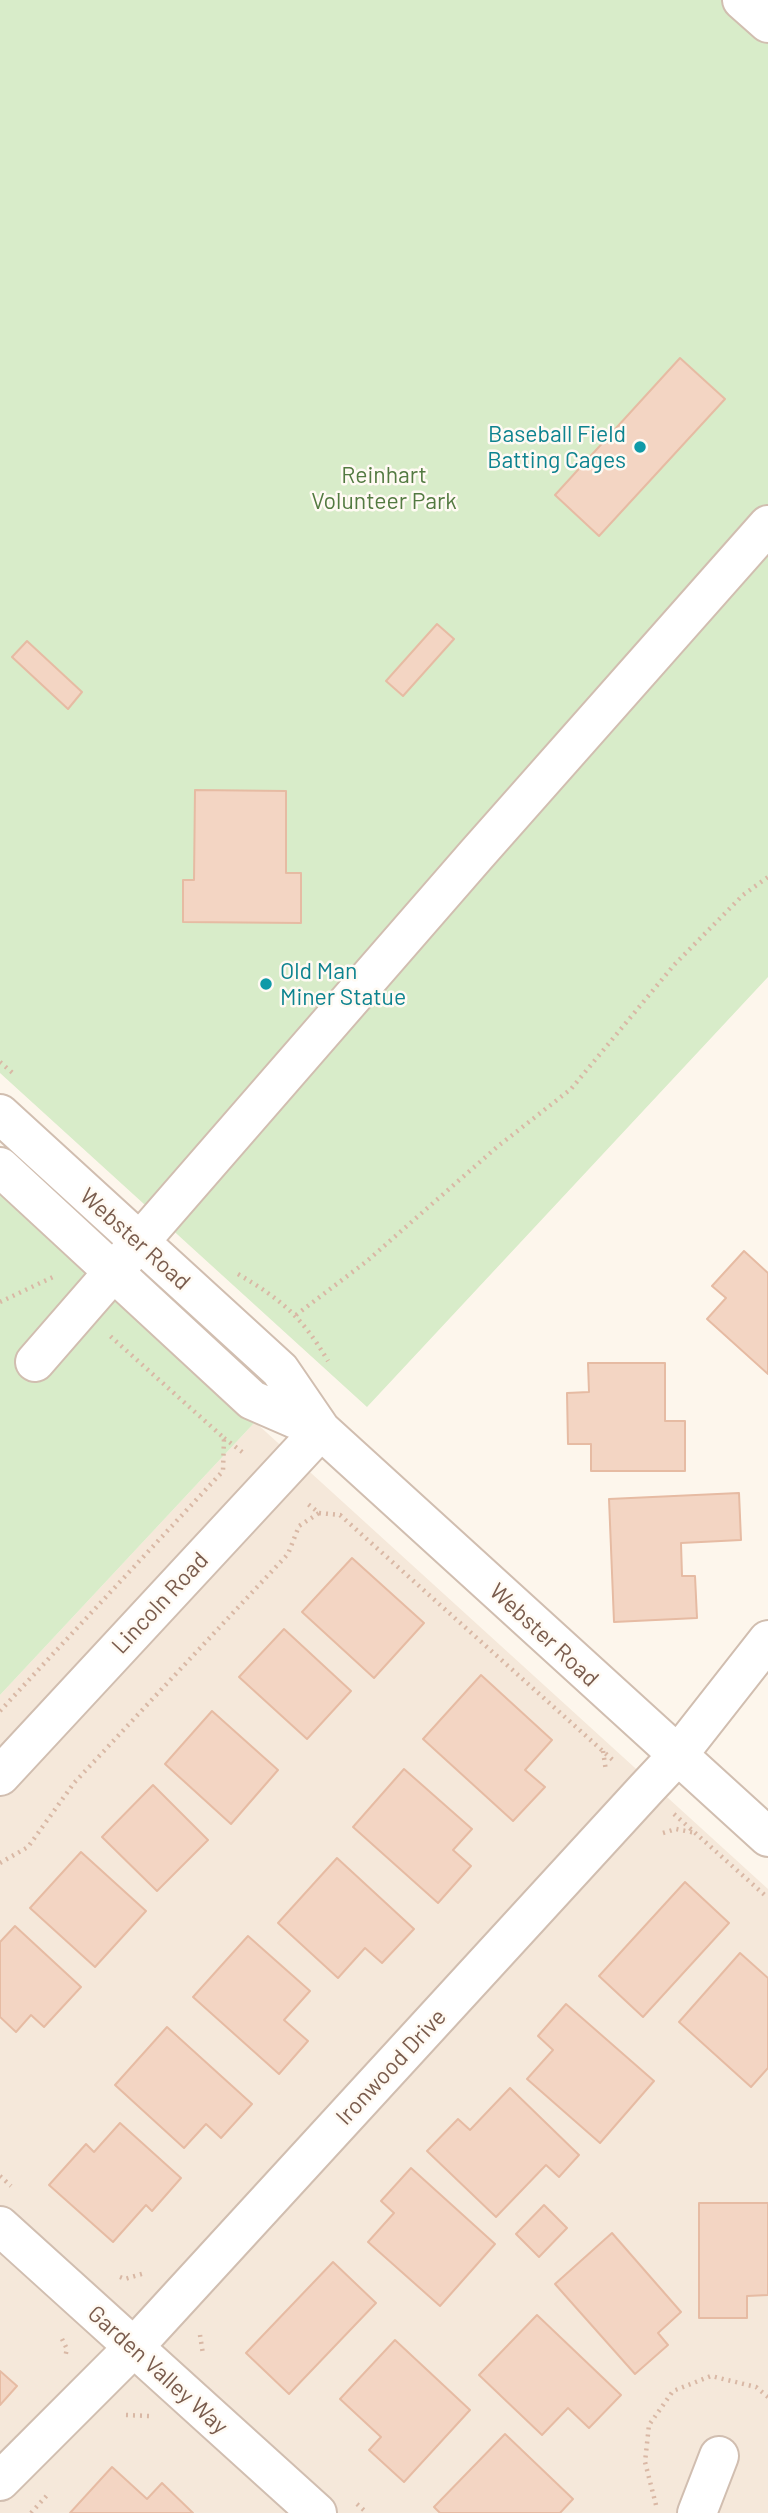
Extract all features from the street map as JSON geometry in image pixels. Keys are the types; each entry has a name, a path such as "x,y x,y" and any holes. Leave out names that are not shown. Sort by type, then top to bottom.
{"street":[{"path":"742,0 768,23"},
{"path":"34,1362 768,525"},
{"name":"Webster Road","path":"0,1114 280,1370 321,1430 768,1837"},
{"name":"Webster Road","path":"0,1167 252,1400 321,1430"},
{"name":"Lincoln Road","path":"0,1776 321,1430"},
{"name":"Ironwood Drive","path":"0,2481 132,2349 646,1790 677,1756 768,1640"},
{"name":"Garden Valley Way","path":"0,2227 132,2349 333,2505"},
{"path":"697,2513 719,2456"}],"path":[{"path":"296,1315 367,1261 497,1147 570,1088 674,965 743,895 768,877"},
{"path":"0,1302 67,1270 107,1332 224,1438 319,1513 340,1515 768,1898"},
{"path":"0,1711 223,1471 224,1438"},
{"path":"0,1863 28,1847 74,1783 288,1554 299,1526 319,1513"},
{"path":"601,1782 606,1773 603,1751"},
{"path":"659,1834 676,1829 695,1833"},
{"path":"0,2176 20,2194"},
{"path":"113,2273 124,2279 150,2272"},
{"path":"204,2327 200,2335 203,2356 211,2364"},
{"path":"58,2329 67,2349 61,2368"},
{"path":"656,2513 645,2462 649,2425 673,2392 711,2376 756,2387 768,2397"},
{"path":"121,2418 129,2413 152,2416"},
{"path":"31,2513 59,2483"},
{"path":"333,2505 367,2513"}],"shaded area":[{"path":"255,1422 768,1889 768,2513 0,2513 0,1695"}],"green space":[{"name":"Reinhart Volunteer Park","path":"0,0 768,0 768,977 367,1407 0,1073"},
{"path":"0,1190 255,1422 0,1695"}],"building":[{"name":"Baseball Field Batting Cages","path":"680,358 725,399 599,536 555,495"},
{"path":"437,624 454,639 403,696 386,681"},
{"path":"27,641 82,692 68,709 12,657"},
{"path":"195,790 286,791 286,873 301,873 301,923 183,922 183,880 194,880"},
{"path":"744,1251 768,1273 768,1374 707,1319 726,1298 712,1286"},
{"path":"588,1363 665,1363 665,1421 685,1421 685,1471 591,1471 591,1444 568,1444 567,1393 589,1392"},
{"path":"739,1493 741,1540 681,1543 682,1576 695,1576 697,1618 614,1622 609,1499"},
{"path":"352,1558 424,1623 374,1678 302,1612"},
{"path":"284,1629 351,1691 307,1739 239,1677"},
{"path":"481,1675 552,1740 525,1770 545,1787 513,1821 423,1739"},
{"path":"212,1711 278,1770 231,1824 165,1764"},
{"path":"404,1769 472,1829 453,1850 471,1866 438,1903 353,1827"},
{"path":"153,1785 208,1840 157,1891 102,1837"},
{"path":"81,1852 146,1911 95,1967 30,1908"},
{"path":"337,1858 414,1929 382,1963 365,1948 338,1978 278,1923"},
{"path":"685,1882 729,1923 643,2017 599,1976"},
{"path":"15,1926 81,1987 44,2027 31,2015 16,2032 0,2017 0,1942"},
{"path":"248,1936 310,1991 284,2020 308,2041 279,2074 193,1997"},
{"path":"740,1953 768,1978 768,2068 751,2087 679,2022"},
{"path":"566,2004 654,2081 600,2143 527,2079 553,2050 538,2036"},
{"path":"167,2027 252,2104 221,2138 206,2124 184,2148 115,2085"},
{"path":"510,2088 579,2155 559,2177 546,2165 496,2217 427,2151 458,2119 470,2130"},
{"path":"120,2123 181,2178 152,2211 146,2205 113,2242 49,2185 86,2144 94,2152"},
{"path":"411,2168 495,2244 440,2306 368,2242 394,2213 381,2201"},
{"path":"699,2203 768,2203 768,2295 747,2296 747,2318 699,2318"},
{"path":"544,2205 567,2228 539,2257 516,2234"},
{"path":"612,2233 681,2312 658,2333 668,2345 635,2374 555,2284"},
{"path":"333,2262 376,2303 289,2394 246,2353"},
{"path":"537,2315 621,2395 589,2428 568,2408 542,2435 479,2375"},
{"path":"395,2340 470,2410 404,2482 369,2450 381,2437 340,2399"},
{"path":"0,2371 17,2386 0,2405"},
{"path":"505,2434 573,2499 560,2513 440,2513 434,2507"},
{"path":"112,2467 147,2499 162,2483 193,2513 70,2513"}],"place":[{"name":"Baseball Field Batting Cages","path":"640,447"},
{"name":"Old Man Miner Statue","path":"266,984"}]}
